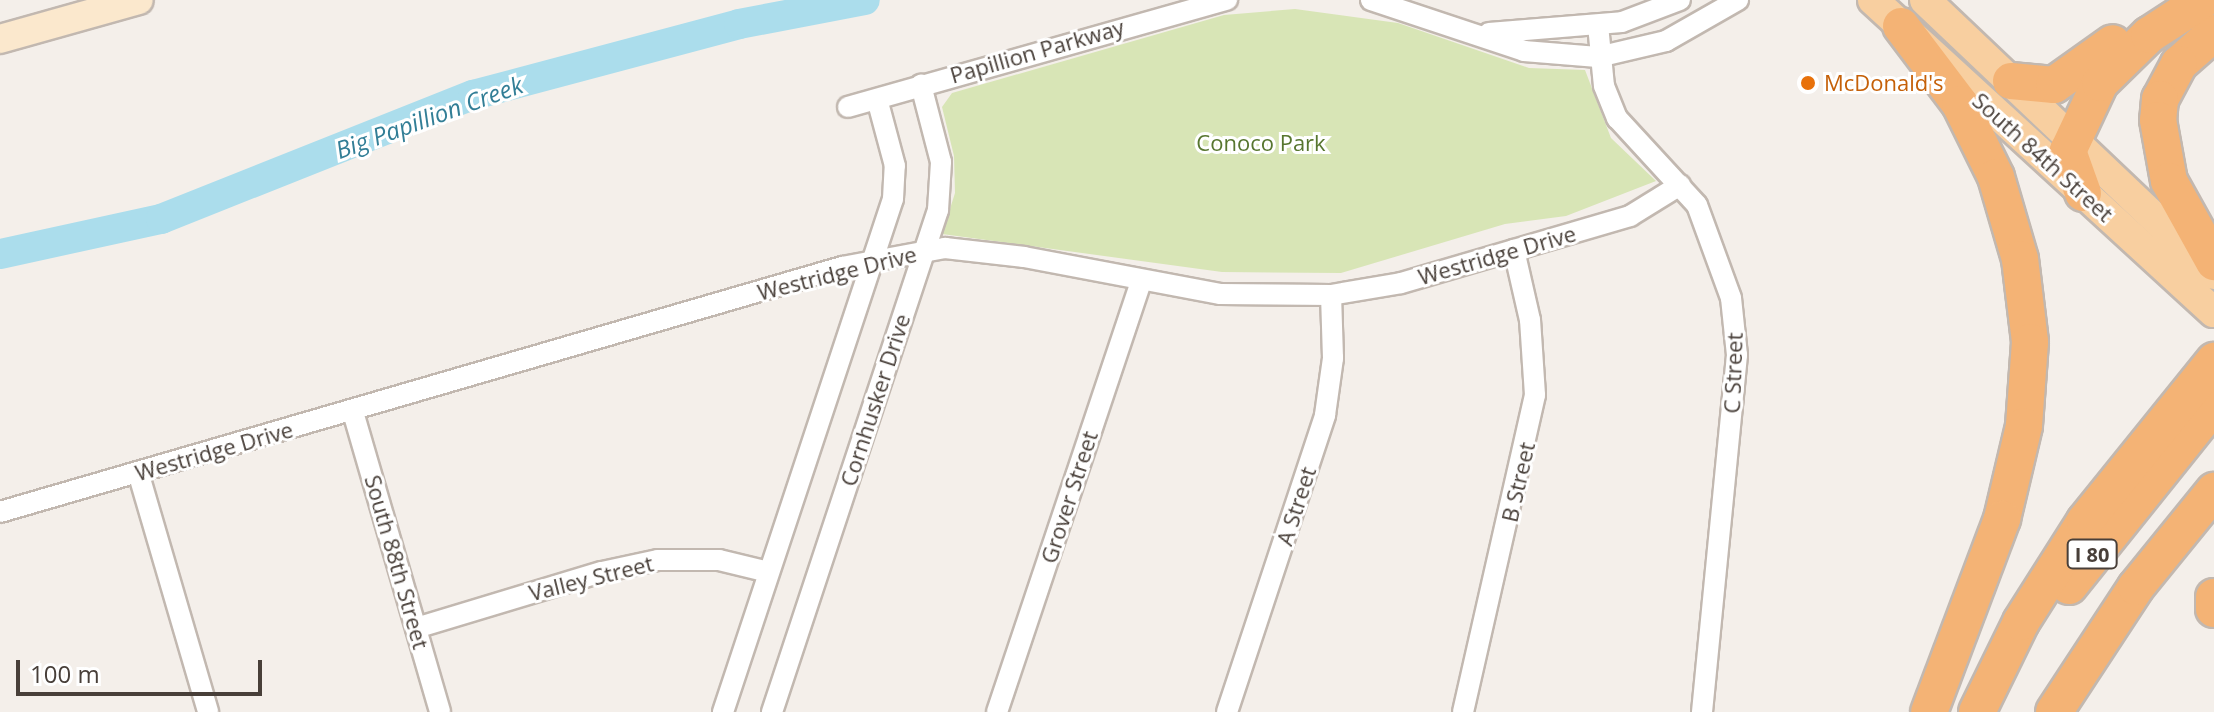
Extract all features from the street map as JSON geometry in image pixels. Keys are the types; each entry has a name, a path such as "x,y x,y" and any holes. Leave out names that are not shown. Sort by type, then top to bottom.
{"highway":[{"path":"2011,81 2054,85 2145,24 2202,0"},
{"path":"2083,193 2069,162 2072,139 2089,100 2117,63 2202,0"},
{"path":"1901,26 1960,104 1996,177 2020,259 2030,342 2028,401 2006,504 1929,712"},
{"path":"2214,33 2193,48 2168,80 2158,120 2169,181 2214,262"},
{"path":"1977,712 2021,622 2085,521 2205,400 2214,361"},
{"name":"I 80","path":"1989,712 2070,583 2205,400"},
{"name":"I 80","path":"2054,712 2136,587 2214,491"},
{"path":"2214,597 2214,609"}],"main road":[{"name":"South 84th Street","path":"1873,0 2214,312"},
{"name":"South 84th Street","path":"1925,0 2214,274"},
{"path":"0,39 125,2"}],"street":[{"name":"Papillion Parkway","path":"848,107 1227,0"},
{"path":"1371,0 1481,33 1524,51 1598,57 1666,41 1738,0"},
{"path":"1481,33 1598,25 1649,14 1680,0"},
{"name":"C Street","path":"1598,25 1598,57 1617,118 1697,205 1718,252 1737,339 1702,712"},
{"name":"Cornhusker Drive","path":"772,712 938,210 942,170 921,85"},
{"name":"Cornhusker Drive","path":"723,712 873,261 895,177 877,99"},
{"name":"Westridge Drive","path":"0,512 873,261 925,252 987,251 1220,294 1331,295 1401,283 1630,216 1680,185"},
{"name":"B Street","path":"1463,712 1533,415 1535,354 1514,250"},
{"name":"Grover Street","path":"997,712 1141,281"},
{"name":"A Street","path":"1227,712 1325,415 1333,358 1331,295"},
{"name":"South 88th Street","path":"353,412 440,712"},
{"path":"138,472 208,712"},
{"name":"Valley Street","path":"416,628 646,562 719,560 769,572"}],"green space":[{"name":"Conoco Park","path":"1295,9 1398,23 1529,68 1585,70 1611,138 1656,181 1566,216 1505,224 1341,273 1222,272 942,234 955,193 954,156 942,107 952,93 1224,15"}],"waterway":[{"name":"Big Papillion Creek","path":"0,254 161,219 473,95 739,24 865,0"}],"place":[{"name":"McDonald's","path":"1808,83"}]}
